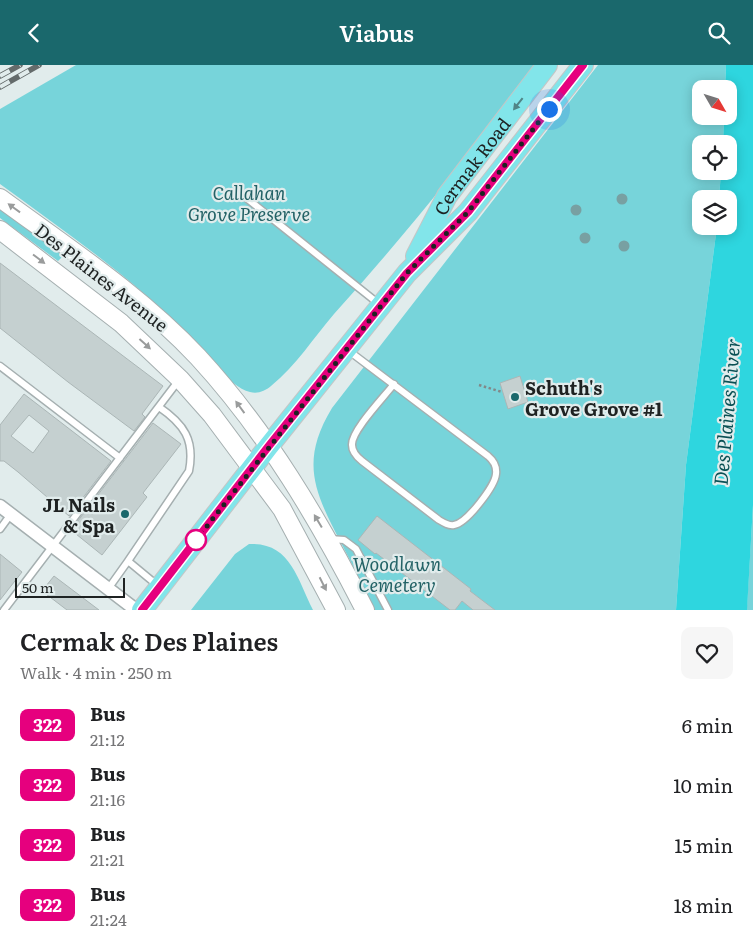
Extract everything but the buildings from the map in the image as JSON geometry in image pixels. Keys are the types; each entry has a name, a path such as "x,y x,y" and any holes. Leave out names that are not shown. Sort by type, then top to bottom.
{"main road":[{"name":"Cermak Road","path":"407,273 447,196 547,65"},
{"name":"Cermak Road","path":"142,610 381,305 407,273 468,212 583,65"},
{"name":"Des Plaines Avenue","path":"0,198 110,278 167,327 232,396 299,489 329,539 365,610"},
{"name":"Des Plaines Avenue","path":"0,230 95,301 150,349 212,415 297,535 336,610"}],"street":[{"path":"0,506 136,610"}],"lane":[{"path":"245,197 381,305"},
{"path":"346,349 394,385 488,456 496,465 493,483 462,522 450,525 439,520 362,461 353,451 352,445 357,432 394,385"},
{"path":"0,366 120,457"},
{"path":"4,610 180,379"},
{"path":"108,589 189,471 192,455 181,425 158,407"},
{"path":"0,529 11,514"},
{"path":"329,539 344,540 356,549 388,610"},
{"path":"128,561 160,587"}],"path":[{"path":"479,385 502,392"}],"green space":[{"name":"Callahan Grove Preserve","path":"76,65 534,65 438,193 387,254 334,314 297,360 271,386 264,391 256,393 242,389 233,383 184,330 140,290 95,254 0,184 0,109"},
{"path":"598,65 726,65 725,80 692,80 692,125 724,125 723,135 692,135 692,180 720,180 720,190 692,190 692,235 716,235 686,465 676,610 375,610 323,507 314,476 316,444 332,408"},
{"path":"0,208 64,255 58,261 0,218"},
{"path":"753,505 753,610 747,610 747,606"},
{"name":"Woodlawn Cemetery","path":"249,544 263,545 274,549 283,556 297,575 313,610 191,610 235,554"}],"water":[{"name":"Des Plaines River","path":"726,65 753,65 753,505 747,610 676,610 686,465 716,235 737,235 737,190 720,190 720,180 737,180 737,135 723,135 724,125 738,125 738,80 725,80"}],"railway":[{"path":"0,76 20,65"},
{"path":"0,87 39,65"}],"bus line":[{"name":"322","path":"142,610 268,447 407,273 468,212 583,65"}],"place":[{"name":"Schuth's Grove Grove #1","path":"515,397"},
{"name":"JL Nails & Spa","path":"125,514"}],"route":[{"path":"196,540 407,273 468,212 549,109"}]}
